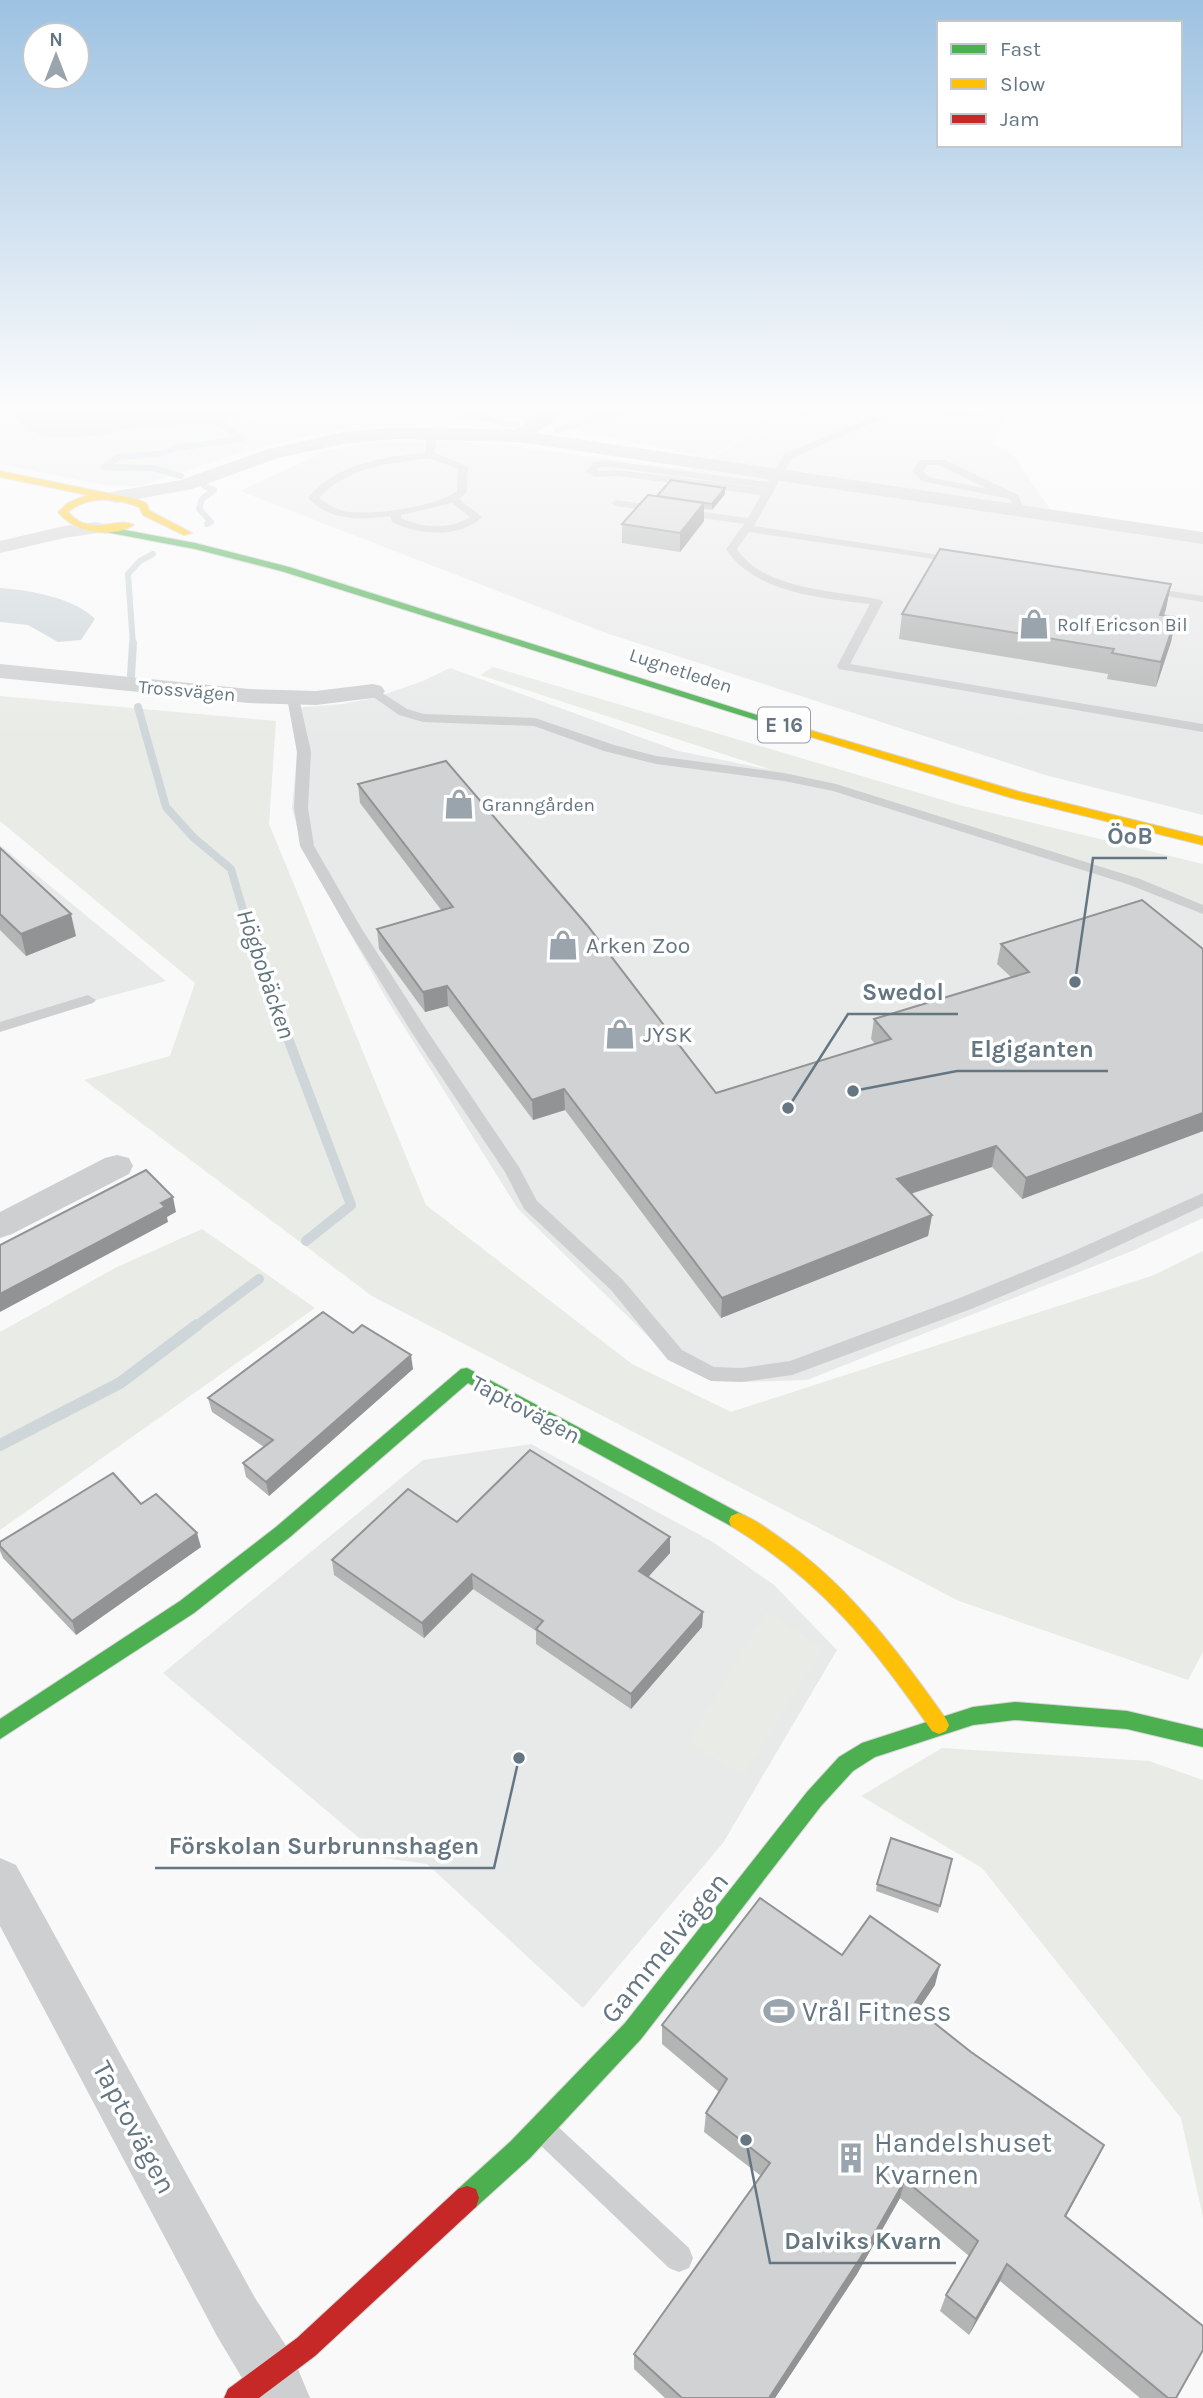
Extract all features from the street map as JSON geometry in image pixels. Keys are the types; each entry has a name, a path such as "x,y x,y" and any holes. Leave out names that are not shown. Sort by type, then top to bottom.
{"main road":[{"name":"E 16","path":"66,515 65,518 73,523 100,529"},
{"path":"100,529 134,524 144,515"},
{"name":"Lugnetleden","path":"152,515 172,527 271,565"},
{"name":"Lugnetleden","path":"100,529 138,533 271,565 977,783 1203,841"},
{"name":"Taptovägen","path":"0,1730 187,1607 277,1536 467,1374 758,1532 841,1597 867,1625 939,1725"},
{"name":"Gammelvägen","path":"263,2390 540,2128 633,2031 814,1799 846,1764 869,1750 939,1725 973,1716 1015,1711 1128,1720 1203,1738"}],"street":[{"path":"6,545 44,527 59,515"},
{"path":"1077,515 1203,538"},
{"path":"6,545 100,529"},
{"name":"Trossvägen","path":"0,671 293,698 325,698 373,691"},
{"path":"0,1226 117,1166"},
{"name":"Taptovägen","path":"0,1880 236,2317 263,2390"}],"lane":[{"path":"395,515 396,520 414,528 458,525 477,517 474,515"},
{"path":"688,515 971,563"},
{"path":"755,515 731,549 742,565 771,579 877,603 843,666 1203,728"},
{"path":"1137,589 1203,599"},
{"path":"373,691 403,712 423,718 535,722 609,748 680,765 784,777 836,788 1135,882 1203,909"},
{"path":"293,698 304,752 301,808 307,846 353,926 420,1033 513,1171 530,1205 617,1284 675,1354 711,1374 742,1375 792,1368 964,1304 1071,1260 1203,1199"},
{"path":"0,1027 88,1000"},
{"path":"540,2128 679,2258"}],"shaded area":[{"path":"302,515 1054,515 1058,521 1203,542 1203,815 1045,775 606,633"},
{"path":"0,588 64,600 95,619 81,640 58,642 28,625 0,622"},
{"path":"493,667 963,806 1203,864 1203,910 480,675"},
{"path":"450,668 678,751 841,784 1203,900 1203,1218 1132,1251 807,1380 743,1382 711,1377 666,1354 518,1209 386,998 303,849 292,808 297,754 292,708 343,704 374,698 423,681"},
{"path":"0,696 276,721 269,824 426,1205 632,1364 731,1412 1154,1275 1203,1251 1203,1652 1188,1680 959,1601 372,1296 84,1080 170,1056 195,983 0,821"},
{"path":"0,845 166,981 0,1026"},
{"path":"202,1229 315,1308 0,1530 0,1332 115,1268"},
{"path":"531,1444 713,1542 774,1585 837,1650 723,1843 583,2008 427,1864 383,1858 163,1673 423,1460"},
{"path":"766,1611 823,1648 743,1776 688,1742"},
{"path":"942,1748 1149,1761 1203,1780 1203,2217 1181,2118 982,1868 861,1796"}],"building":[{"path":"630,515 694,515 680,533 622,524"},
{"name":"Rolf Ericson Bil","path":"940,549 1171,584 1160,615 1176,617 1161,662 1112,653 1114,649 902,614"},
{"path":"446,761 587,925 716,1093 891,1039 874,1019 1029,972 1001,944 1142,900 1203,949 1203,1113 1026,1178 996,1146 897,1179 932,1215 722,1298 564,1089 532,1100 447,986 423,992 377,929 453,907 358,784"},
{"path":"0,848 71,914 21,934 0,914"},
{"path":"146,1170 173,1197 161,1203 165,1207 0,1294 0,1245"},
{"path":"323,1312 353,1333 362,1325 411,1355 266,1482 243,1463 273,1440 208,1398"},
{"path":"530,1450 670,1537 639,1571 703,1612 631,1694 536,1629 543,1621 472,1574 422,1623 332,1560 408,1489 457,1522"},
{"path":"113,1473 141,1504 156,1494 197,1533 72,1621 0,1546 0,1542"},
{"path":"891,1838 952,1859 940,1906 877,1884"},
{"name":"Handelshuset Kvarnen","path":"760,1898 842,1955 870,1916 940,1965 913,2006 971,2052 1104,2145 1065,2216 1203,2326 1203,2350 1176,2398 1168,2398 1007,2264 976,2319 946,2295 978,2241 905,2180 861,2257 769,2398 682,2398 634,2354 770,2163 706,2113 727,2079 662,2025"}],"waterway":[{"name":"Högbobäcken","path":"204,515 211,522 207,524"},
{"name":"Högbobäcken","path":"133,644 128,574 140,561 153,554"},
{"name":"Högbobäcken","path":"131,676 133,644"},
{"name":"Högbobäcken","path":"138,707 166,807 193,837 231,869 254,948"},
{"name":"Högbobäcken","path":"253,946 351,1205 306,1241"},
{"name":"Högbobäcken","path":"195,1327 259,1279"},
{"name":"Högbobäcken","path":"0,1445 120,1383 197,1325"}],"traffic: fast":[{"path":"103,529 195,546 285,569 789,727"},
{"path":"0,1730 187,1607 283,1532 467,1374 738,1521"},
{"path":"467,2198 520,2150 633,2031 814,1799 846,1764 869,1750 973,1716 1015,1711 1127,1720 1203,1738"}],"traffic: slow":[{"path":"65,515 76,524 93,529 129,525"},
{"path":"150,515 187,533"},
{"path":"789,727 1016,795 1203,841"},
{"path":"738,1521 800,1562 851,1610 895,1664 939,1725"}],"traffic: jam":[{"path":"237,2398 306,2347 467,2198"}],"place":[{"name":"Rolf Ericson Bil","path":"1034,624"},
{"name":"Granngården","path":"459,804"},
{"name":"Arken Zoo","path":"563,945"},
{"name":"ÖoB","path":"1075,982"},
{"name":"JYSK","path":"620,1034"},
{"name":"Elgiganten","path":"853,1091"},
{"name":"Swedol","path":"788,1108"},
{"name":"Förskolan Surbrunnshagen","path":"519,1758"},
{"name":"Vrål Fitness","path":"779,2011"},
{"name":"Dalviks Kvarn","path":"746,2140"},
{"name":"Handelshuset Kvarnen","path":"851,2158"}]}
